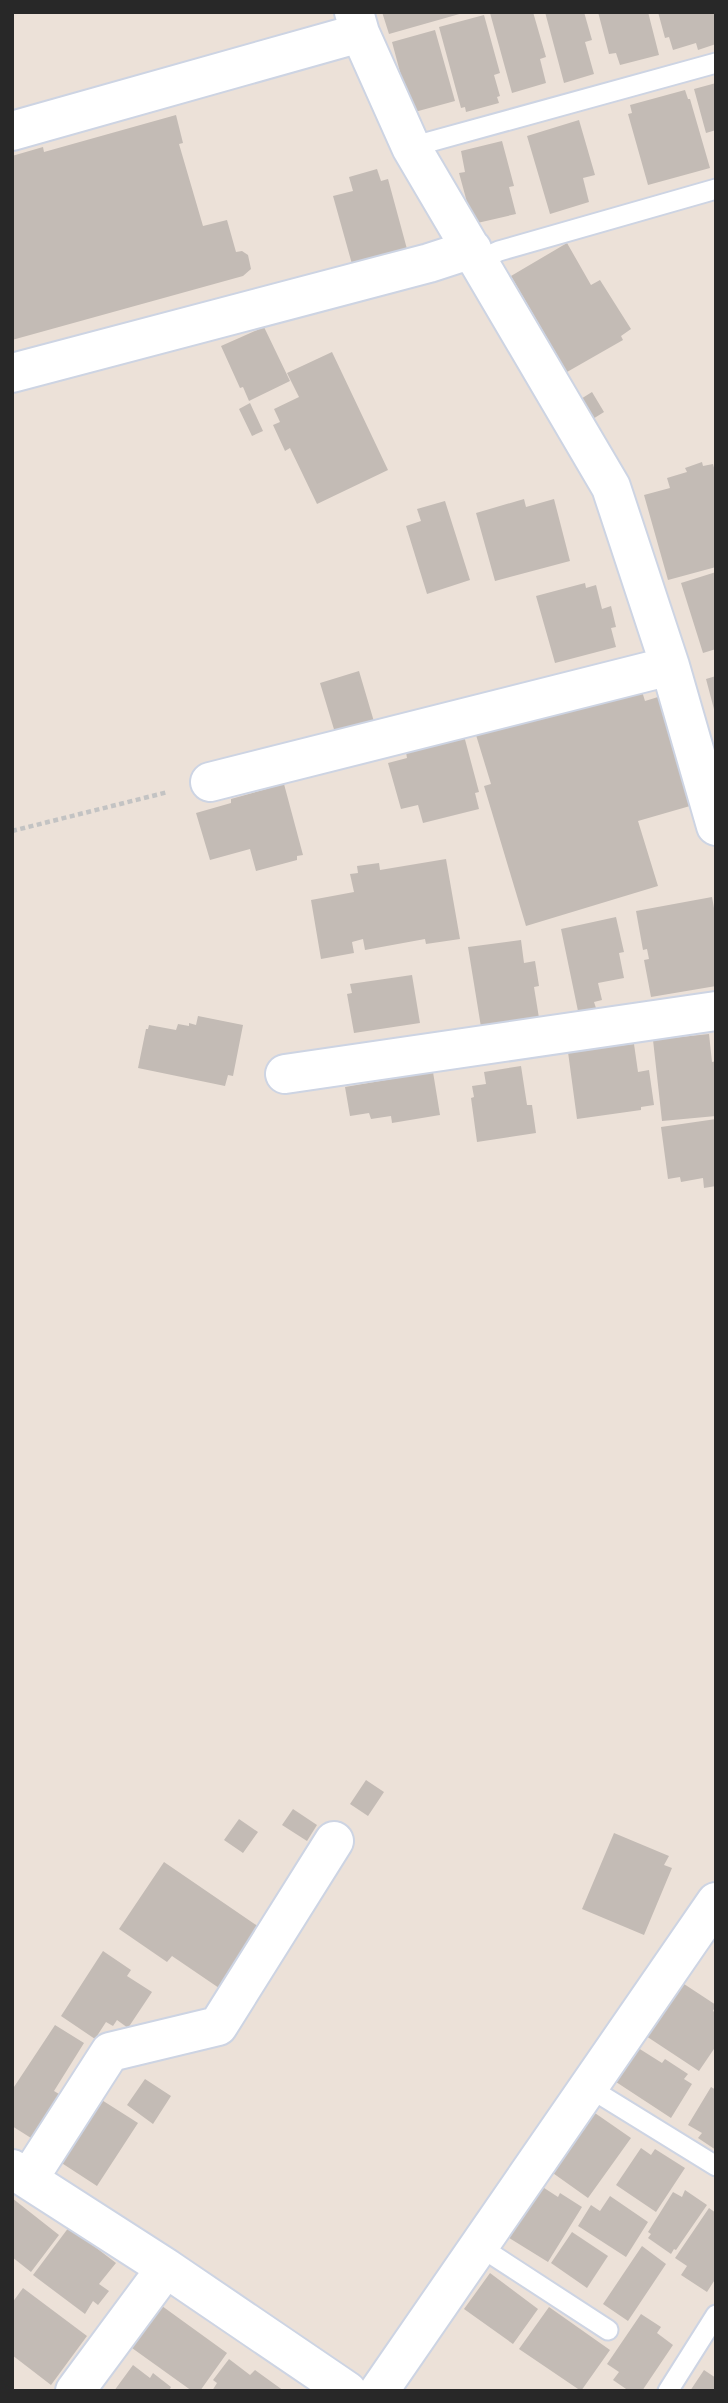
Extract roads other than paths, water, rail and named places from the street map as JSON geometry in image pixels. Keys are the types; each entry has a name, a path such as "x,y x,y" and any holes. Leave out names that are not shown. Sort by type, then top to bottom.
{"street":[{"path":"12,131 357,22 411,147 611,487 670,666 716,826"},
{"path":"12,373 429,263 474,255"},
{"path":"210,782 670,666"},
{"path":"285,1074 716,1012"},
{"path":"334,1841 218,2026 110,2052 21,2174 166,2268 337,2388"},
{"path":"379,2391 588,2087 710,1921"},
{"path":"75,2391 166,2268"}],"lane":[{"path":"411,147 716,63"},
{"path":"474,255 499,251 716,189"},
{"path":"588,2087 716,2166"},
{"path":"478,2246 608,2330"},
{"path":"668,2391 716,2315"}]}
